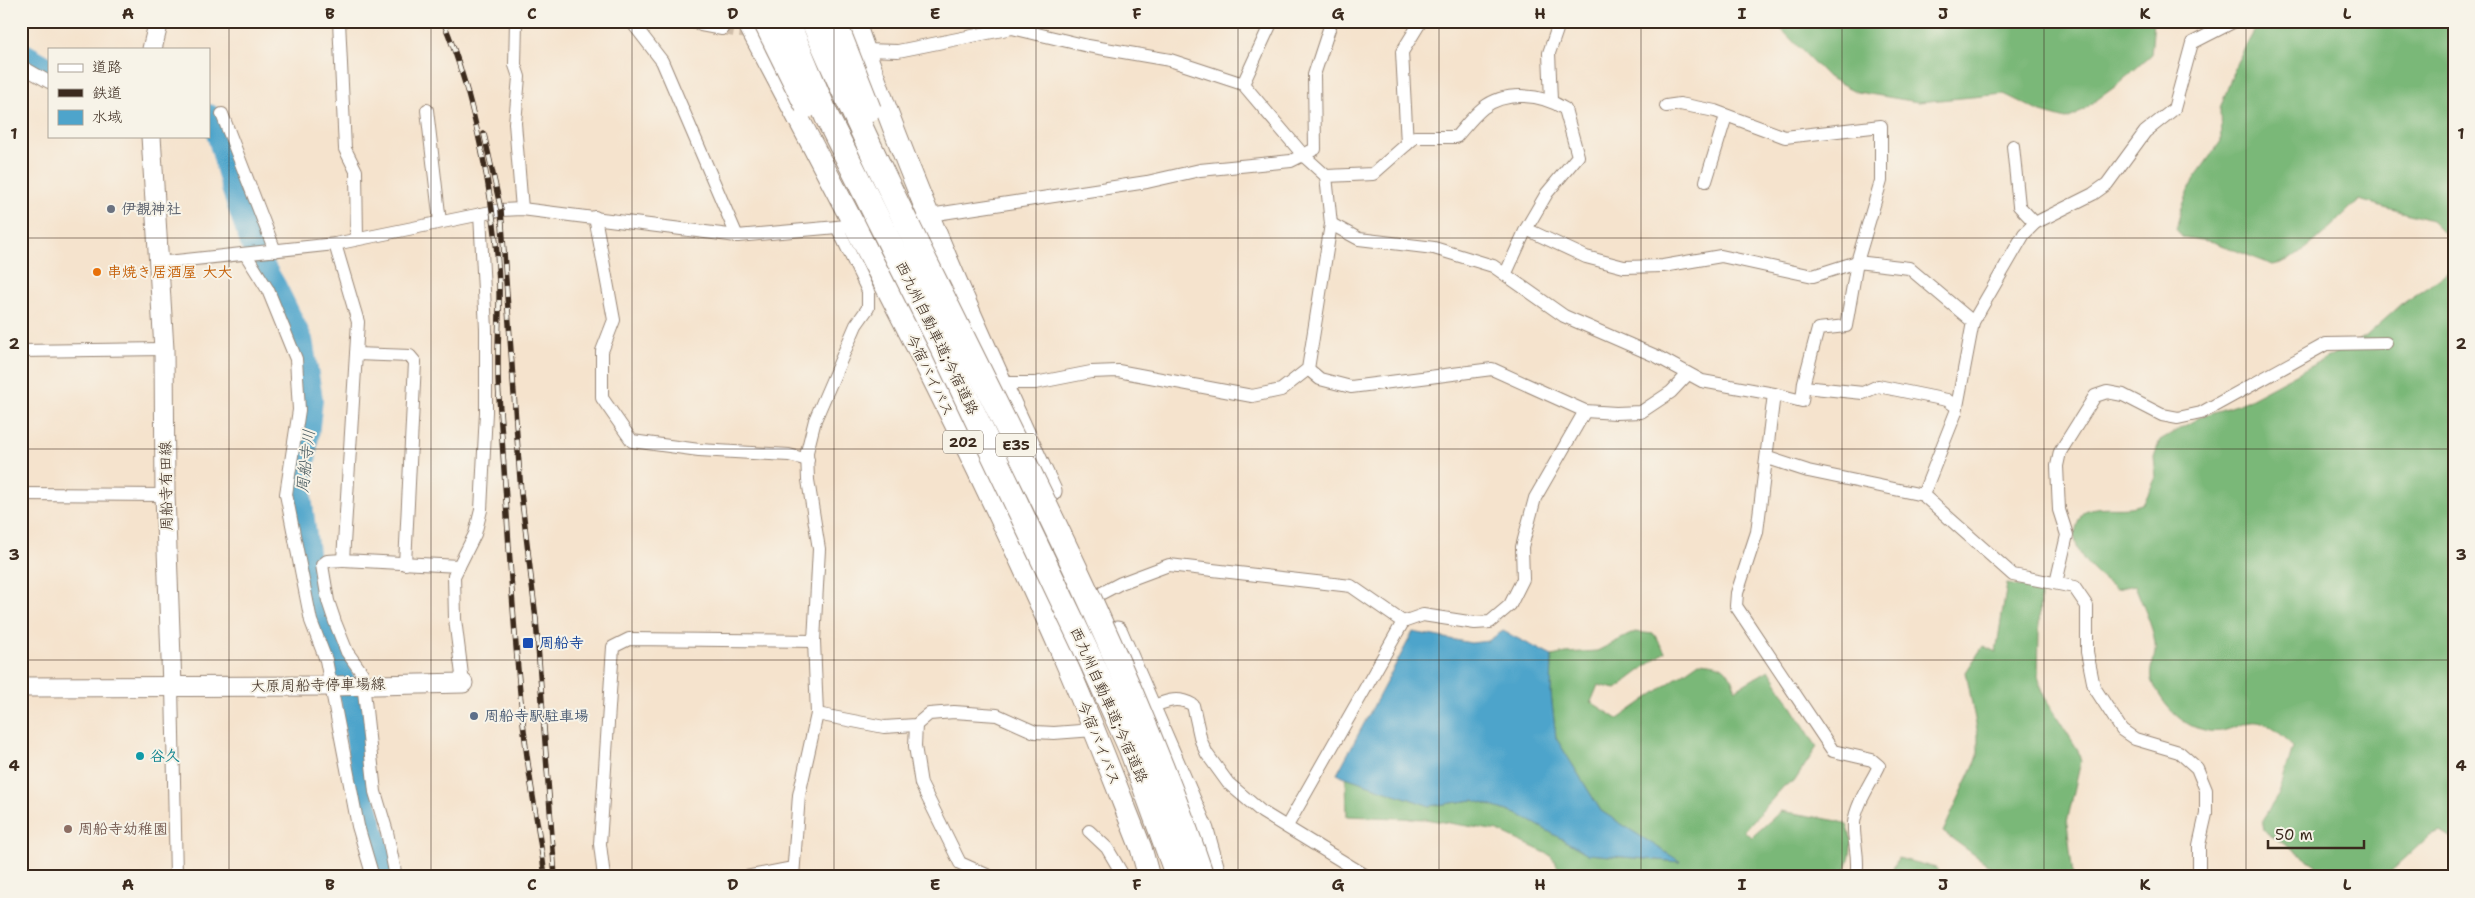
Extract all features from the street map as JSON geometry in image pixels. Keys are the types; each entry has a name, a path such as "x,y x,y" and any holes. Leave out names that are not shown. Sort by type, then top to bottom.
{"highway":[{"name":"今宿バイパス","path":"747,21 846,225 989,493 1066,660 1141,848 1149,877"},
{"path":"765,21 810,113 883,231"},
{"name":"西九州自動車道;今宿道路","path":"787,21 827,117 944,351 1101,682 1131,749 1178,877"},
{"name":"西九州自動車道;今宿道路","path":"813,21 850,108 997,391 1152,740 1202,877"},
{"path":"834,21 865,102 913,209 975,333 997,391"},
{"path":"854,21 900,148 929,215 997,391 1100,594 1151,707 1203,830 1216,877"}],"main road":[{"path":"152,48 159,21"},
{"name":"周船寺有田線","path":"151,138 164,349 165,496 172,686"},
{"name":"大原周船寺停車場線","path":"172,686 335,686 463,683"},
{"path":"21,687 172,686"}],"street":[{"path":"339,21 345,150 356,171 357,239"},
{"path":"516,21 514,65 519,77 515,123 522,209"},
{"path":"631,21 662,61 737,236"},
{"path":"694,21 701,25 719,26"},
{"path":"1243,84 1272,21"},
{"path":"158,263 335,244 480,214 522,209 737,236 929,215 1147,182 1200,170 1291,161 1315,149 1314,75 1331,23 1327,21"},
{"path":"1407,144 1402,52 1422,21"},
{"path":"1551,100 1549,53 1560,21"},
{"path":"1923,495 1957,407 1973,322 2024,234 2035,223 2093,194 2107,184 2145,132 2174,109 2192,43 2235,21"},
{"path":"864,50 898,51 1012,25 1088,46 1170,60 1243,84 1304,156 1326,176 1331,224 1308,369 1281,390 1252,396 1118,371 1091,372 997,391"},
{"path":"21,66 48,81"},
{"path":"1326,176 1373,174 1415,136 1456,137 1483,108 1504,98 1539,97 1551,100 1565,108 1578,156 1547,193 1526,229 1506,273"},
{"path":"1331,224 1359,239 1434,248 1464,255 1506,273 1564,316 1658,357 1702,381 1802,400 1818,329 1846,326 1857,262 1880,181 1881,126 1785,137 1726,116 1680,104 1666,106"},
{"path":"427,110 440,222"},
{"path":"222,114 271,251"},
{"path":"1706,181 1726,116"},
{"path":"2013,146 2019,206 2035,223"},
{"path":"463,683 454,619 454,576 475,534 481,510 486,412 486,328 480,214"},
{"path":"595,217 614,320 602,352 602,398 632,441 699,450 789,455 808,460"},
{"path":"746,877 793,872 798,795 817,714 814,641 819,549 808,480 808,460 815,420 856,325 868,308 868,291 846,225"},
{"path":"1526,229 1586,257 1624,267 1663,266 1721,256 1813,276 1857,262 1909,268 1973,322"},
{"path":"335,244 358,322 343,560"},
{"path":"246,255 268,290 296,359 299,410 286,494 311,621 335,686 358,826 373,877"},
{"path":"2056,583 2067,535 2059,510 2056,466 2060,452 2095,396 2107,392 2122,395 2162,416 2178,418 2201,413 2326,344 2386,343"},
{"path":"21,351 164,349"},
{"path":"356,354 398,354 410,356 415,362 405,564"},
{"path":"1308,369 1320,379 1351,387 1492,369 1585,411 1641,412 1671,392 1688,374"},
{"path":"1804,387 1863,393 1878,386 1947,400 1957,407"},
{"path":"1774,394 1768,458 1757,532 1737,594 1736,606 1832,751 1872,760 1879,766 1856,813 1854,822 1859,862 1856,877"},
{"path":"1287,826 1404,622 1423,615 1475,623 1490,622 1510,604 1523,579 1522,547 1536,498 1585,411"},
{"path":"1768,458 1808,471 1923,495 2013,575 2074,587 2087,606 2088,652 2094,687 2122,730 2135,739 2179,752 2198,768 2206,790 2206,814 2199,845 2199,877"},
{"path":"21,494 165,496"},
{"path":"396,877 387,832 375,792 362,673 348,652 338,629 328,601 322,565 327,561 343,560 459,566"},
{"path":"1100,594 1121,583 1169,565 1351,586 1404,622"},
{"path":"604,877 600,844 613,647 629,639 814,641"},
{"path":"172,686 176,877"},
{"path":"1151,707 1171,699 1183,700 1192,705 1204,748 1223,776 1262,812 1368,877"},
{"path":"817,714 884,727 916,725 929,714 954,712 997,715 1034,732 1054,733 1094,730"},
{"path":"916,725 915,746 921,784 960,863 991,877"},
{"path":"1089,831 1107,848 1124,877"}],"green space":[{"path":"1761,21 2154,21 2151,55 2116,86 2076,115 2066,119 2041,112 2004,94 1918,102 1857,92 1828,77 1781,29"},
{"path":"2260,21 2454,21 2454,243 2431,220 2359,200 2307,248 2284,262 2273,265 2214,242 2182,237 2176,229 2181,210 2193,180 2221,141 2220,109 2237,62"},
{"path":"2454,267 2454,840 2441,832 2429,836 2385,877 2319,877 2316,865 2264,831 2262,820 2279,794 2293,747 2285,738 2269,726 2257,722 2222,731 2200,729 2181,719 2165,704 2152,680 2155,649 2154,636 2135,585 2116,589 2094,571 2077,548 2075,539 2076,529 2084,511 2099,508 2137,506 2144,503 2156,477 2154,457 2160,440 2202,416 2242,403 2365,337 2402,304"},
{"path":"2007,584 2040,590 2038,675 2044,696 2078,750 2081,761 2067,822 2073,877 2005,877 1943,832 1978,756 1978,735 1966,672 1983,646 1996,652"},
{"path":"1635,632 1654,634 1665,652 1616,689 1598,685 1591,702 1618,719 1699,662 1719,665 1730,675 1736,689 1769,670 1817,747 1794,782 1784,786 1744,831 1752,837 1781,811 1838,821 1847,825 1851,839 1851,851 1843,877 1565,877 1550,855 1498,831 1425,819 1347,816 1346,777 1430,806 1473,800 1520,815 1588,854 1680,862 1601,811 1556,738 1551,694 1552,656 1597,651"},
{"path":"1898,858 1936,868 1943,877 1889,877"}],"water":[{"path":"1503,631 1552,656 1551,694 1556,738 1601,811 1681,862 1588,854 1520,815 1473,800 1430,806 1337,774 1413,632 1471,643 1488,641"}],"waterway":[{"name":"周船寺川","path":"21,52 48,67"},
{"name":"周船寺川","path":"210,116 214,121 233,191 252,246 276,287 302,340 312,399 301,496 308,553 317,597 332,649 351,699 365,800 387,877"}],"tunnel":[{"path":"722,29 755,34"}],"railway":[{"path":"443,21 474,115 488,185 497,253 499,284 498,383 514,616 526,748 545,877"},
{"path":"484,134 501,210 521,493 536,619 555,877"}],"place":[{"name":"伊覩神社","path":"111,209"},
{"name":"串焼き居酒屋 大大","path":"97,272"},
{"name":"周船寺","path":"528,643"},
{"name":"周船寺駅駐車場","path":"474,716"},
{"name":"谷久","path":"140,756"},
{"name":"周船寺幼稚園","path":"68,829"}]}
